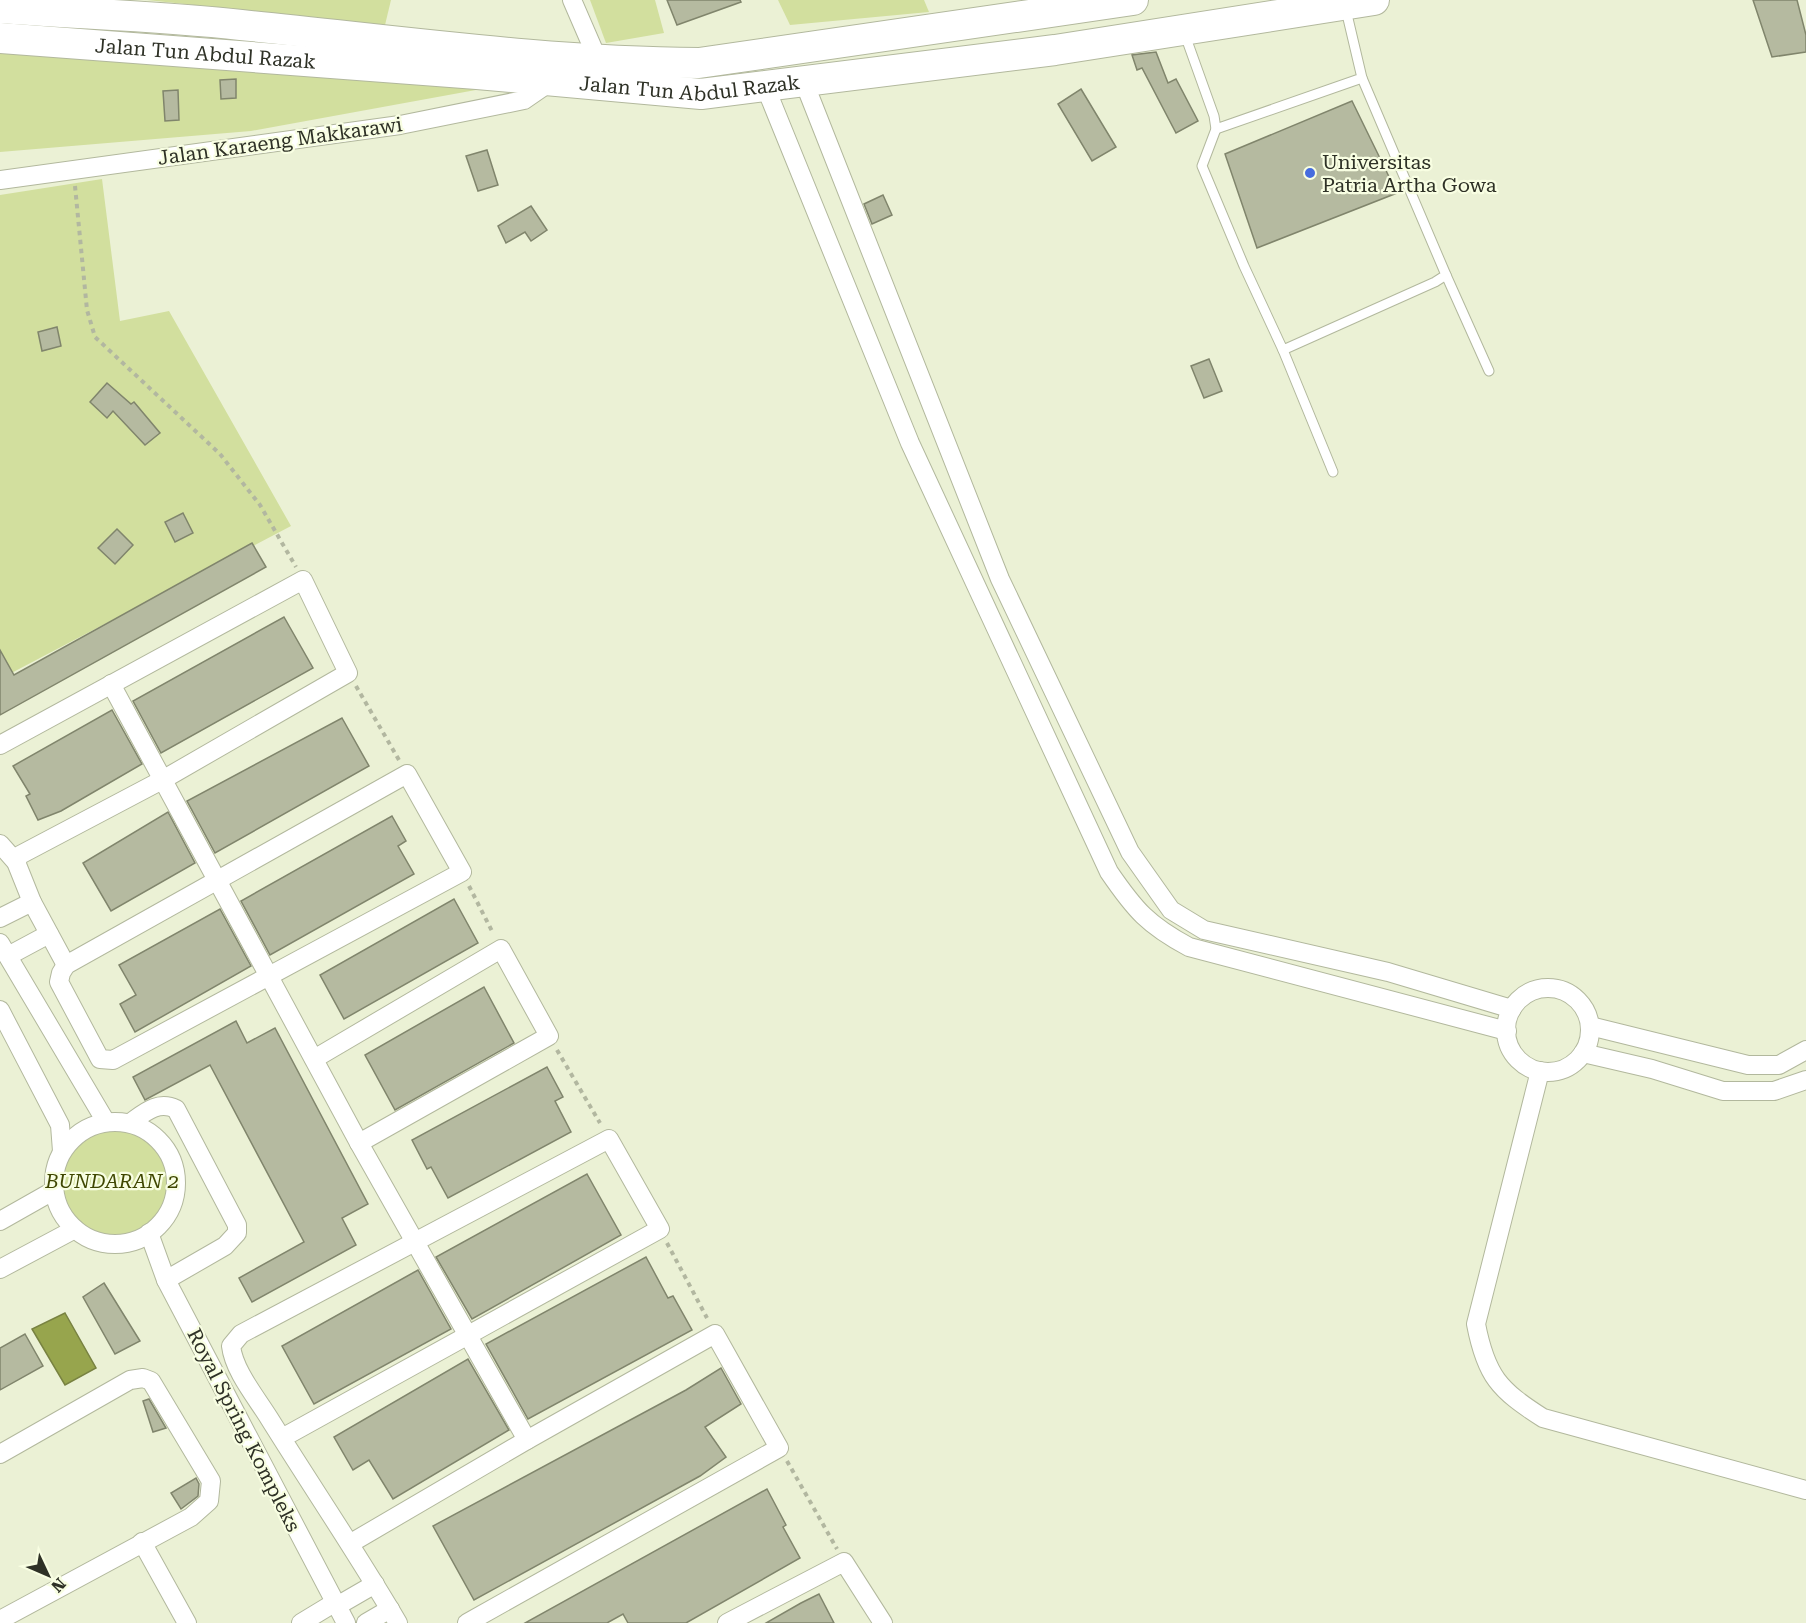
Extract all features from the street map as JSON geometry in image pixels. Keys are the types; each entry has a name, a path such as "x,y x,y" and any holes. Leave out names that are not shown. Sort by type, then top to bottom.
{"main road":[{"name":"Jalan Tun Abdul Razak","path":"0,38 555,68 599,59 699,63 1133,0"},
{"name":"Jalan Tun Abdul Razak","path":"0,8 238,24 466,49 555,68 607,88 701,94 1055,50 1374,0"}],"street":[{"path":"572,0 599,59 607,88"},
{"name":"Jalan Karaeng Makkarawi","path":"0,180 451,116 524,100 555,68"},
{"path":"804,82 1000,579 1130,852 1154,890 1171,910 1204,930 1388,972 1512,1009"},
{"path":"765,86 910,443 1109,873 1136,912 1160,932 1189,947 1507,1031"},
{"path":"0,745 303,580 348,673 164,779 20,855 16,862"},
{"path":"111,684 220,880 359,1143 416,1240 526,1440"},
{"path":"408,774 462,872 113,1060 106,1060 96,1053 61,988 59,978 66,965 408,774"},
{"path":"0,844 16,862 32,902 66,965"},
{"path":"0,918 32,902"},
{"path":"50,934 4,949 106,1122"},
{"path":"314,1059 501,949 549,1036 359,1143"},
{"path":"1545,988 1558,989 1580,1003 1590,1026 1589,1040 1583,1053 1573,1064 1560,1070 1540,1071 1520,1062 1511,1050 1507,1031 1512,1009 1532,992 1545,988"},
{"path":"0,1010 60,1125 62,1151 53,1177 53,1191 61,1212 75,1229 84,1236 105,1243 128,1242 149,1233 158,1226 171,1206 176,1183 172,1160 160,1141 141,1127 130,1123 106,1122 81,1132 62,1151"},
{"path":"1590,1026 1748,1065 1779,1065 1806,1050"},
{"path":"1583,1053 1652,1069 1723,1090 1774,1091 1806,1080"},
{"path":"1540,1071 1476,1324 1480,1348 1490,1373 1510,1397 1543,1418 1806,1490"},
{"path":"130,1123 160,1105 168,1105 176,1109 237,1225 237,1233 225,1246 166,1280"},
{"path":"282,1438 660,1228 609,1139 416,1240 235,1339 231,1346 232,1354 282,1438 351,1543 394,1616 366,1623"},
{"path":"0,1221 53,1191"},
{"path":"0,1269 75,1229"},
{"name":"Royal Spring Kompleks","path":"149,1233 166,1280 346,1623"},
{"path":"351,1543 526,1440 715,1334 779,1448 467,1623"},
{"path":"0,1454 130,1380 143,1378 151,1381 211,1481 209,1501 191,1517 0,1620"},
{"path":"142,1542 187,1623"},
{"path":"727,1623 844,1562 883,1623"},
{"path":"301,1623 375,1584"}],"lane":[{"path":"1345,5 1362,78 1489,372"},
{"path":"1183,30 1214,116 1216,129 1202,166 1283,350 1332,472"},
{"path":"1216,129 1362,78"},
{"path":"1283,350 1436,282 1446,275"}],"path":[{"path":"73,170 87,310 95,337 220,454 260,505 303,580"},
{"path":"348,673 408,774"},
{"path":"462,872 501,949"},
{"path":"549,1036 609,1139"},
{"path":"660,1228 715,1334"},
{"path":"779,1448 844,1562"}],"green space":[{"path":"147,0 391,0 385,25"},
{"path":"590,0 655,0 664,33 606,43"},
{"path":"778,0 924,0 929,12 790,25"},
{"path":"0,36 525,81 251,131 0,152"},
{"path":"102,179 120,321 169,311 291,526 0,679 0,195"},
{"name":"BUNDARAN 2","path":"116,1128 137,1132 155,1144 167,1162 171,1183 167,1204 155,1222 137,1234 116,1238 95,1234 77,1222 65,1204 61,1183 65,1162 77,1144 95,1132"}],"shaded area":[{"path":"65,1313 96,1368 65,1385 32,1329"}],"building":[{"path":"667,0 740,0 741,2 677,25"},
{"path":"1753,0 1797,0 1806,35 1806,52 1772,57"},
{"path":"1156,52 1168,83 1176,79 1198,121 1176,133 1142,68 1137,70 1132,55"},
{"path":"236,79 236,98 221,99 220,80"},
{"path":"1081,89 1116,147 1092,161 1058,104"},
{"path":"178,90 179,120 165,121 163,91"},
{"name":"Universitas Patria Artha Gowa","path":"1352,101 1397,193 1257,248 1225,154"},
{"path":"487,150 498,185 478,191 466,156"},
{"path":"883,195 892,215 872,224 864,204"},
{"path":"531,206 547,230 531,241 525,232 506,243 498,226"},
{"path":"57,327 61,346 42,351 38,332"},
{"path":"1209,359 1222,391 1204,398 1191,366"},
{"path":"107,383 131,404 134,402 160,433 145,445 113,411 107,418 90,402"},
{"path":"183,513 193,533 175,542 165,522"},
{"path":"117,529 133,545 115,564 98,548"},
{"path":"252,543 266,567 0,715 0,650 14,675"},
{"path":"284,617 313,668 161,753 133,701"},
{"path":"112,710 142,764 61,811 38,820 26,796 30,794 13,766"},
{"path":"342,718 369,766 215,853 187,801"},
{"path":"168,812 195,863 111,911 83,863"},
{"path":"392,816 406,841 398,846 414,874 270,955 241,901"},
{"path":"454,899 478,943 344,1019 320,975"},
{"path":"220,909 251,966 135,1032 120,1004 136,995 119,965"},
{"path":"484,987 514,1043 395,1110 365,1055"},
{"path":"236,1021 247,1043 275,1028 368,1204 342,1218 356,1245 252,1302 239,1278 304,1242 210,1065 145,1100 133,1077"},
{"path":"547,1067 563,1097 555,1101 571,1132 448,1198 431,1167 427,1169 412,1140"},
{"path":"587,1174 621,1235 472,1319 436,1257"},
{"path":"646,1257 668,1298 673,1296 692,1330 528,1419 486,1344"},
{"path":"418,1270 451,1329 314,1404 282,1346"},
{"path":"104,1283 140,1341 115,1354 83,1297"},
{"path":"25,1334 43,1366 0,1390 0,1348"},
{"path":"468,1359 509,1430 393,1499 369,1460 353,1470 334,1437"},
{"path":"721,1368 741,1404 705,1427 726,1457 700,1476 474,1600 433,1526 686,1390"},
{"path":"149,1399 166,1428 153,1432 143,1401"},
{"path":"196,1478 199,1484 198,1496 181,1509 171,1493"},
{"path":"767,1489 786,1525 783,1527 800,1558 686,1623 628,1623 623,1614 607,1623 525,1623"},
{"path":"819,1594 834,1623 766,1623 801,1603"}],"place":[{"name":"Universitas Patria Artha Gowa","path":"1310,173"}]}
